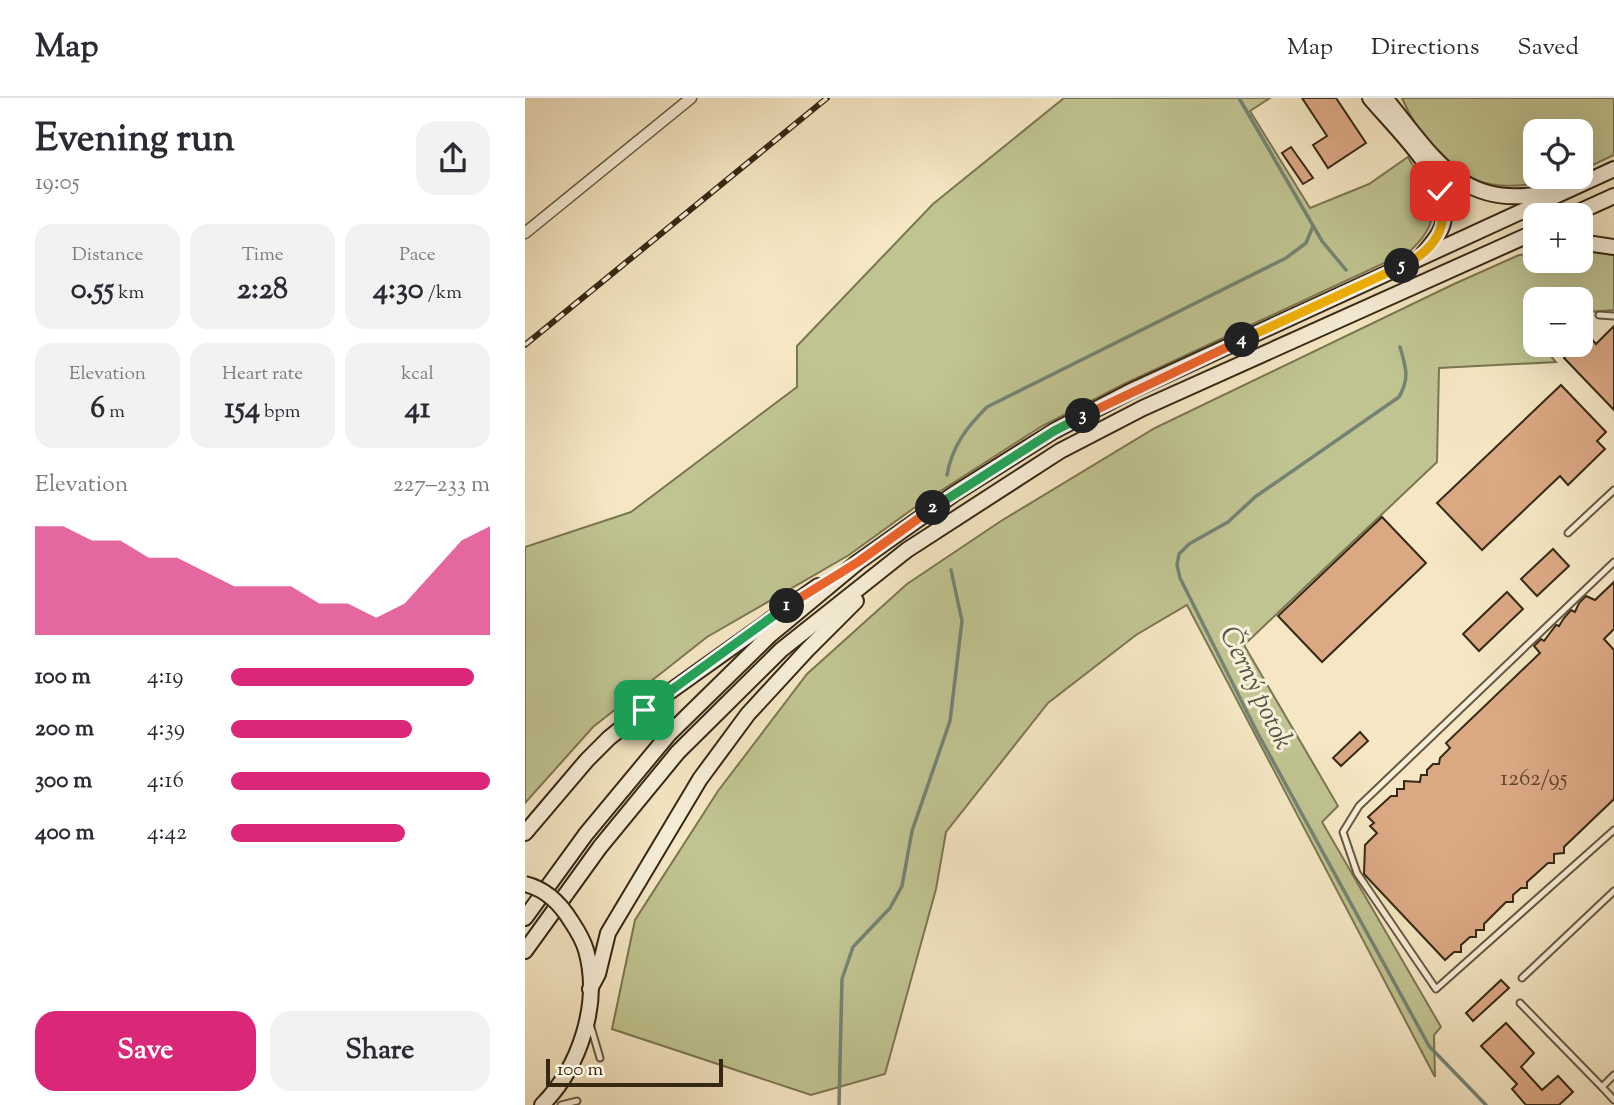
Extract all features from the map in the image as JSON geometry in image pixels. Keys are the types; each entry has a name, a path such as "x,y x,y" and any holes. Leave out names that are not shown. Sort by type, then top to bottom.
{"main road":[{"path":"1370,98 1423,161 1440,191 1445,213 1442,226 1437,237 1419,258"},
{"path":"1385,98 1396,105 1440,164 1454,177 1473,188 1497,196 1521,197 1559,189"},
{"path":"1593,179 1614,169"},
{"path":"525,918 586,834 669,734 770,635 858,562 954,494 1054,431 1133,390 1571,189"},
{"path":"1593,206 1614,196"},
{"path":"525,951 600,847 678,752 782,650 907,550 1060,451 1143,408 1523,238"},
{"path":"1593,244 1614,247"},
{"path":"1484,256 1523,247"},
{"path":"590,989 598,974 608,933 700,779 748,714 807,650 907,550"},
{"path":"525,834 608,738 805,593 858,562"},
{"path":"525,884 541,889 553,898 571,921 586,950 590,989 588,1018 582,1042 558,1087 542,1105"}],"street":[{"path":"525,233 691,98"}],"lane":[{"path":"1599,315 1614,316"},
{"path":"1568,533 1614,490"},
{"path":"1614,562 1359,806 1343,832 1357,873 1436,989 1614,830"},
{"path":"1522,978 1614,891"},
{"path":"1520,1003 1614,1100"},
{"path":"588,1018 600,1058"},
{"path":"1602,1087 1614,1075"},
{"path":"561,1105 577,1101"}],"green space":[{"path":"1064,98 1270,98 1250,111 1310,208 1369,184 1408,157 1428,194 1432,216 1429,227 1410,251 1124,384 1042,426 914,508 849,555 707,637 593,727 525,803 525,547 631,512 797,387 797,346 933,204"},
{"path":"1402,98 1614,98 1614,155 1593,165 1593,119 1523,119 1523,185 1489,184 1461,172 1448,162 1426,138"},
{"path":"1593,252 1614,255 1614,310 1593,312 1593,287 1523,287 1523,357 1552,357 1556,362 1439,368 1437,462 1244,645 1338,806 1322,822 1441,1027 1434,1035 1435,1077 1187,605 1136,635 1048,703 946,832 936,889 885,1074 811,1095 612,1029 635,920 718,791 807,674 907,584 1001,521 1155,428 1523,255 1523,273 1593,273"}],"building":[{"path":"1302,98 1336,98 1366,143 1328,168 1313,145 1327,136"},
{"path":"1291,147 1313,178 1303,184 1282,153"},
{"path":"1614,326 1614,410 1564,358 1593,357 1593,341 1596,344"},
{"path":"1561,385 1606,432 1597,441 1605,449 1568,485 1560,476 1482,550 1437,503"},
{"path":"1382,517 1426,563 1322,662 1278,616"},
{"path":"1553,549 1569,566 1537,596 1521,579"},
{"path":"1614,582 1614,629 1604,639 1614,650 1614,799 1564,847 1564,853 1554,854 1554,863 1548,863 1527,882 1527,888 1521,888 1513,895 1513,902 1506,902 1484,924 1484,930 1476,930 1476,937 1470,937 1461,945 1461,952 1454,952 1445,960 1364,874 1365,845 1377,833 1370,826 1374,823 1368,817 1391,796 1397,796 1397,789 1404,789 1404,781 1420,782 1421,775 1427,775 1427,770 1433,764 1439,764 1440,758 1450,748 1446,743 1540,653 1534,646 1541,639 1544,641 1571,610 1575,612 1586,596 1595,600"},
{"path":"1507,592 1523,609 1479,651 1463,634"},
{"path":"1360,732 1368,741 1341,766 1333,758"},
{"path":"1501,980 1509,988 1473,1021 1466,1013"},
{"path":"1506,1023 1534,1053 1521,1067 1542,1090 1558,1076 1573,1092 1559,1105 1526,1105 1512,1089 1517,1084 1481,1046"}],"waterway":[{"name":"Černý potok","path":"1239,98 1322,241 1346,270"},
{"path":"947,475 961,438 987,407 1286,258 1306,243 1313,226"},
{"name":"Černý potok","path":"1400,347 1406,373 1405,384 1399,397 1255,497 1228,522 1189,544 1179,554 1177,565 1180,578 1257,732 1429,1046 1486,1105"},
{"path":"839,1105 842,979 853,947 890,908 902,886 912,831 950,721 962,621 951,570"}],"railway":[{"path":"525,345 827,98"}],"route":[{"path":"644,710 805,593 858,562 954,494 1054,431 1133,390 1419,258 1437,237 1444,220 1444,202 1440,191"}]}
